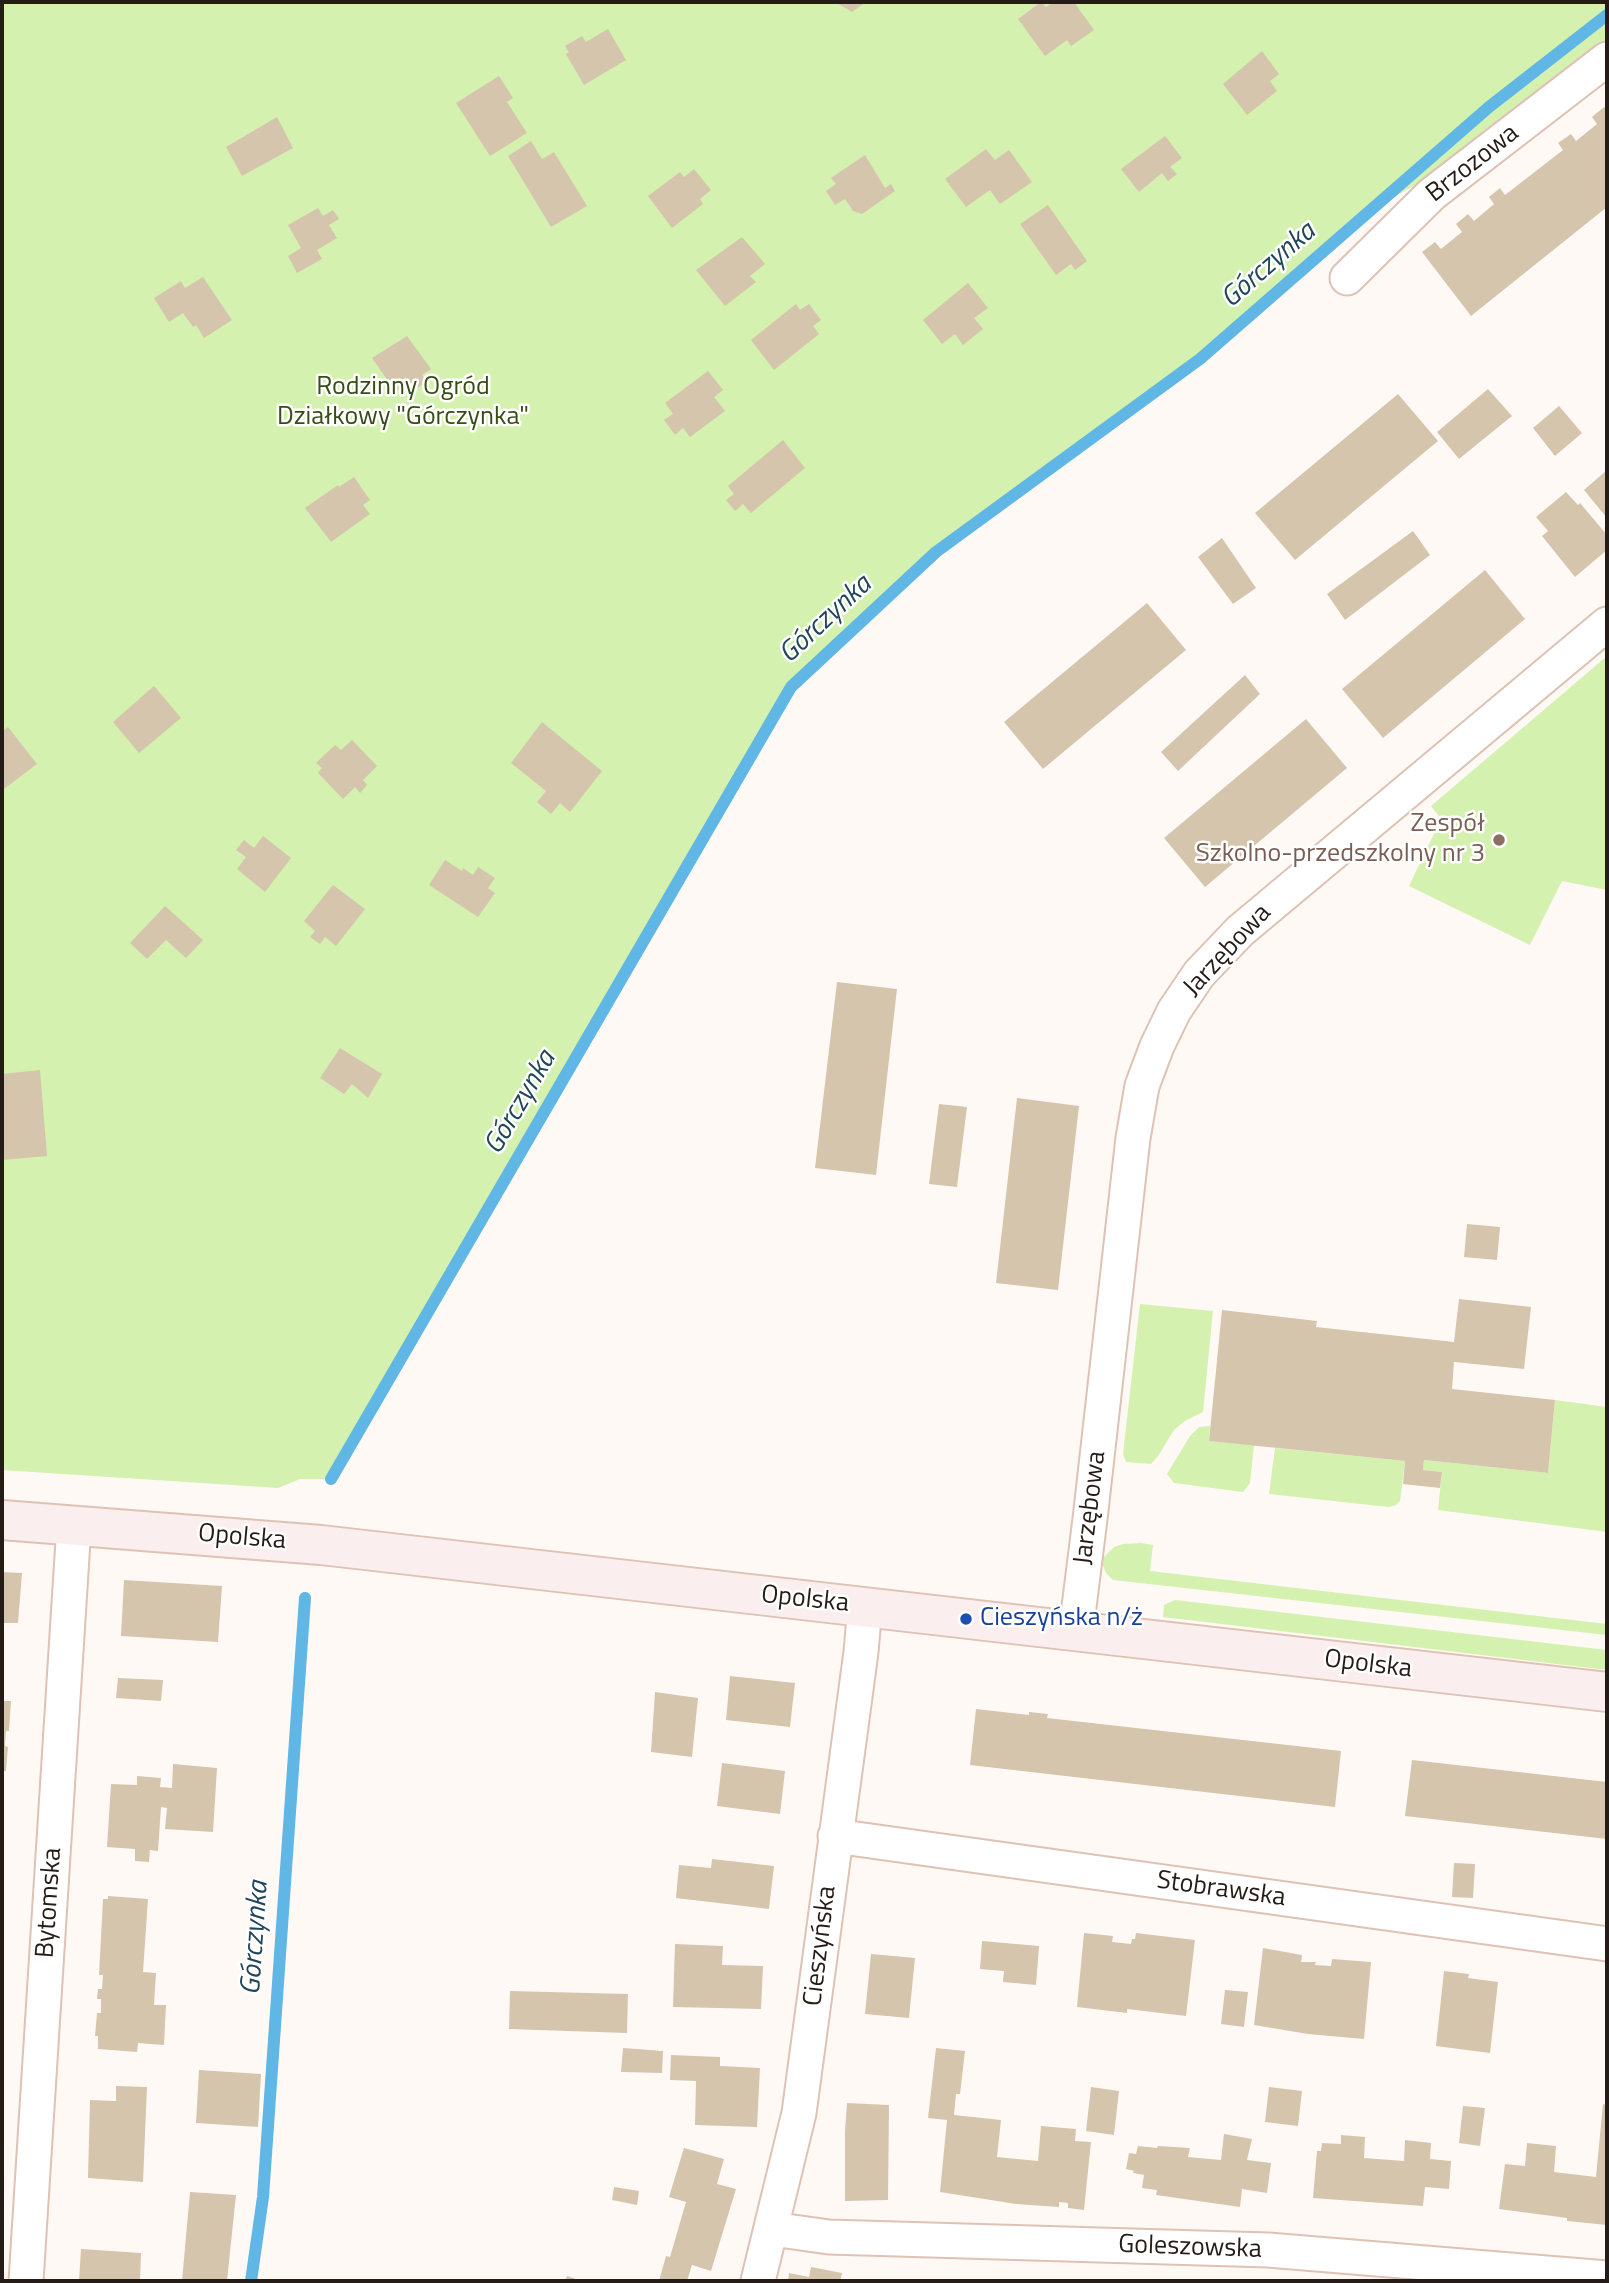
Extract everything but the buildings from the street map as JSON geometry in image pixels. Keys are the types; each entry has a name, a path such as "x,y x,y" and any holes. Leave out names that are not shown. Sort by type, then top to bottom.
{"street":[{"name":"Brzozowa","path":"1347,278 1432,194 1607,59"},
{"name":"Jarzębowa","path":"1076,1631 1133,1138 1142,1086 1174,1011 1199,974 1240,931 1607,624"},
{"name":"Opolska","path":"2,1520 321,1545 1607,1692"},
{"name":"Bytomska","path":"26,2281 74,1525"},
{"name":"Cieszyńska","path":"758,2281 799,2113 865,1606"},
{"name":"Stobrawska","path":"835,1836 1607,1944"},
{"name":"Goleszowska","path":"772,2229 829,2237 1268,2250 1607,2278"}],"green space":[{"name":"Rodzinny Ogród Działkowy \"Górczynka\"","path":"2,2 1607,2 1607,39 1429,177 1370,211 1200,359 936,552 791,687 331,1479 300,1479 278,1488 2,1470"},
{"name":"Zespół Szkolno-przedszkolny nr 3","path":"1607,656 1607,890 1562,881 1530,945 1409,886 1441,819 1431,806"},
{"path":"1140,1304 1213,1311 1203,1412 1174,1430 1151,1464 1126,1462 1123,1454"},
{"path":"1555,1400 1607,1407 1607,1532 1438,1510 1442,1472 1423,1470 1424,1460 1548,1473"},
{"path":"1210,1426 1209,1441 1254,1445 1250,1483 1243,1492 1174,1483 1167,1474 1190,1436 1199,1427"},
{"path":"1275,1448 1405,1461 1400,1501 1389,1507 1269,1494"},
{"path":"1141,1543 1153,1545 1150,1571 1607,1624 1607,1635 1113,1580 1106,1573 1101,1560 1114,1547"},
{"path":"1175,1600 1607,1650 1607,1670 1163,1617 1164,1605"}],"waterway":[{"name":"Górczynka","path":"331,1479 791,687 936,552 1200,359 1489,107 1607,15"},
{"name":"Górczynka","path":"251,2281 263,2197 305,1598"}],"place":[{"name":"Zespół Szkolno-przedszkolny nr 3","path":"1499,840"},
{"name":"Cieszyńska n/ż","path":"966,1619"}]}
